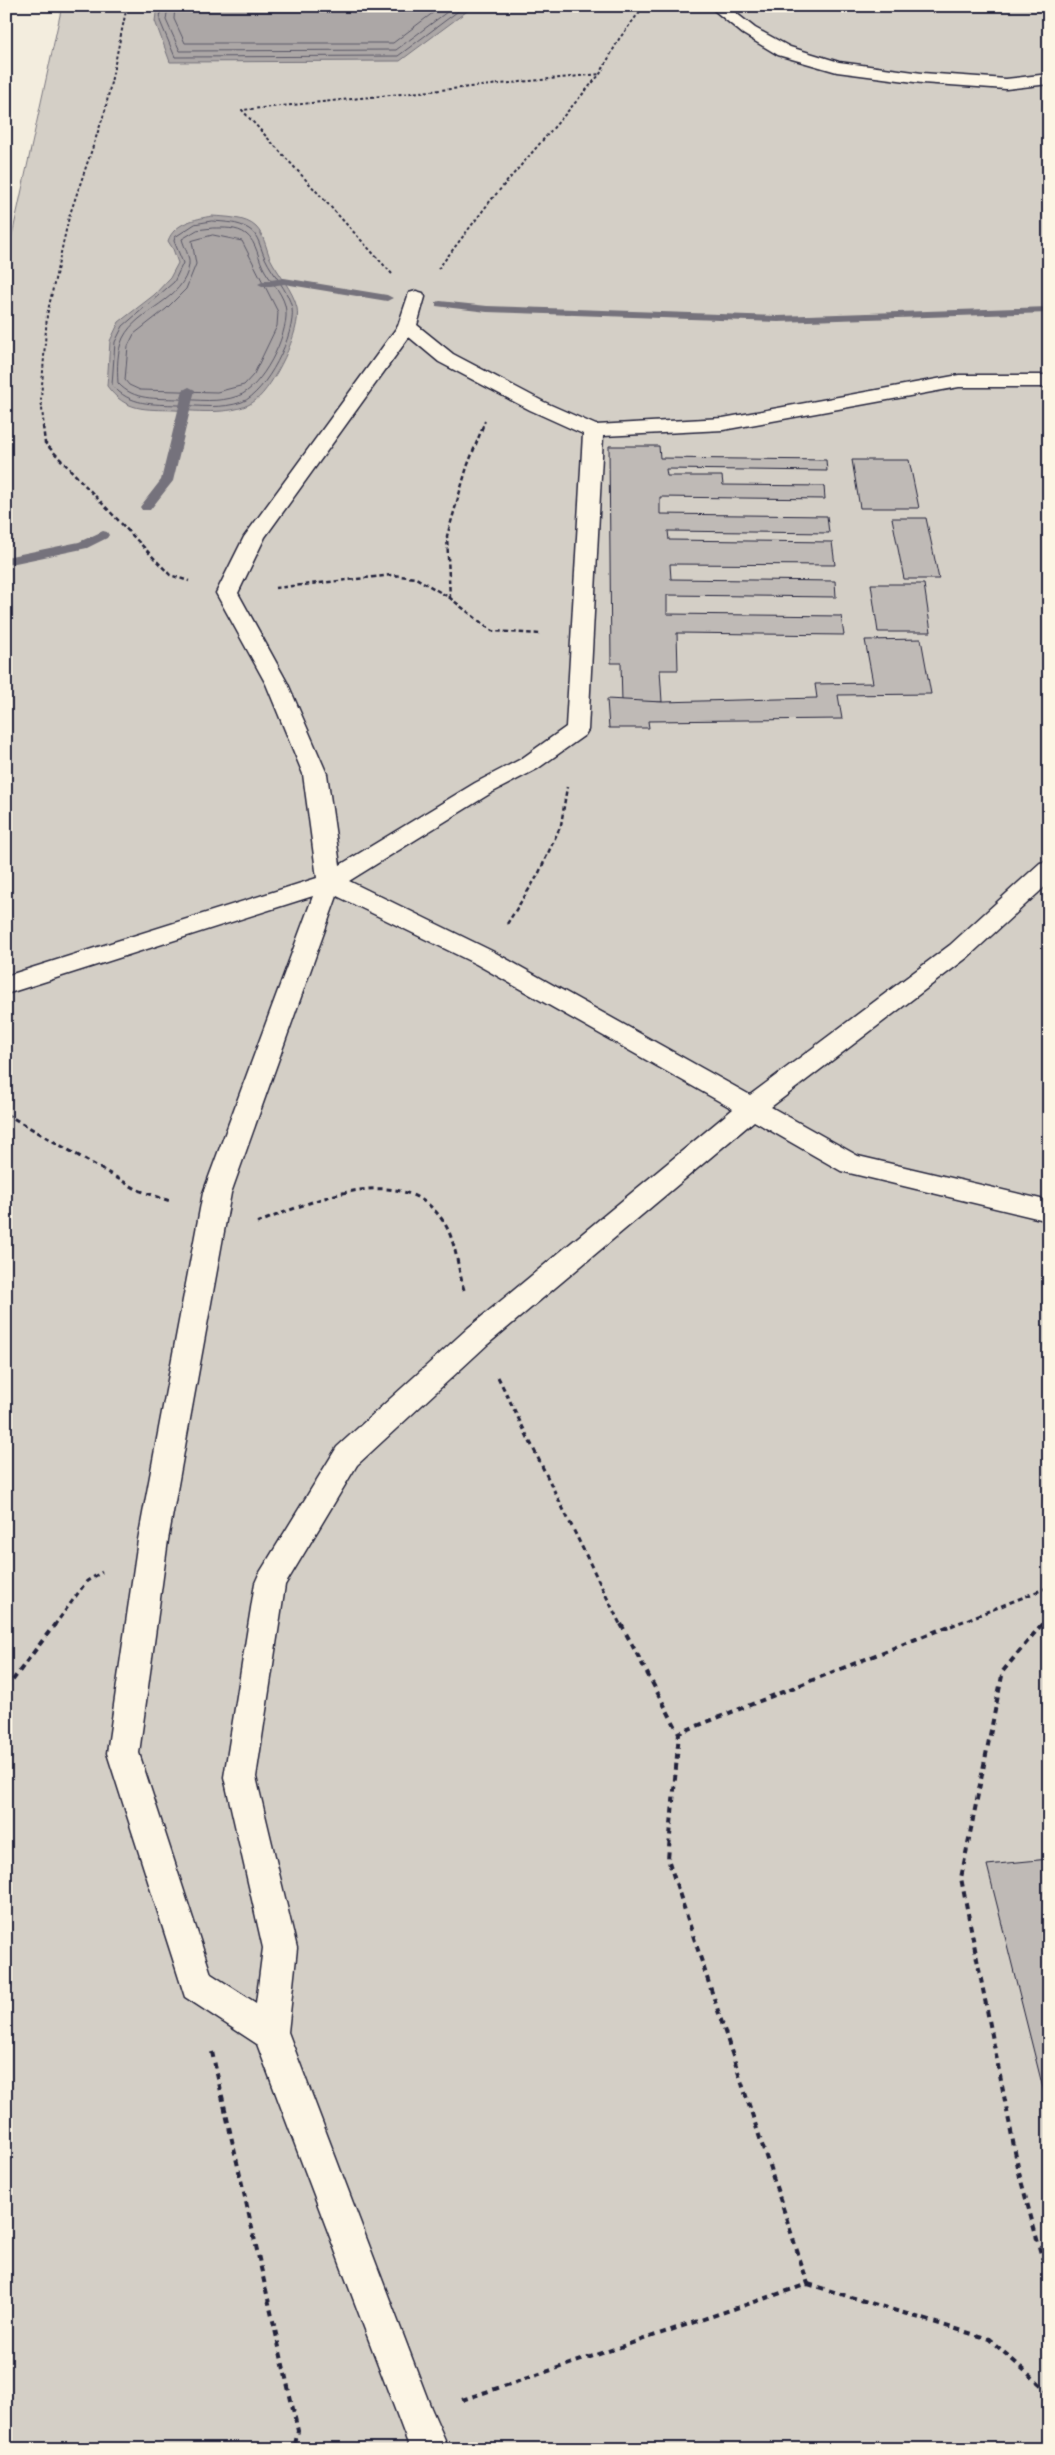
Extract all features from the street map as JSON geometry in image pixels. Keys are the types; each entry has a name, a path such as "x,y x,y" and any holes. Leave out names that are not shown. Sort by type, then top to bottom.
{"lane":[{"path":"717,6 749,31 784,52 837,67 922,78 1006,84 1049,79"},
{"path":"270,2032 196,1985 123,1753 153,1540 217,1193 330,882 315,774 277,684 227,593 256,537 326,436 407,326 416,297"},
{"path":"407,326 446,358 537,406 593,431 723,424 959,381 1049,381"},
{"path":"6,985 330,882 483,788 529,764 577,730 593,431"},
{"path":"430,2449 415,2416 270,2032 280,1948 240,1777 270,1582 347,1456 478,1336 752,1108 959,951 1049,869"},
{"path":"330,882 485,958 851,1164 1049,1211"}],"path":[{"path":"127,6 105,111 69,217 47,315 41,399 46,444 170,575 227,593 392,575 416,578 450,598 492,631 581,636"},
{"path":"600,74 242,110 388,271 416,297 491,200 600,74 619,39 644,6"},
{"path":"450,598 447,536 467,467 499,386"},
{"path":"485,958 538,875 561,825 577,730"},
{"path":"6,1114 138,1190 211,1228 369,1187 400,1189 428,1202 445,1224 478,1336 607,1599 679,1733 668,1859 808,2284"},
{"path":"6,1689 87,1581 153,1540"},
{"path":"679,1733 1049,1587"},
{"path":"1049,1616 1003,1671 961,1878 1020,2178 1049,2283"},
{"path":"196,1985 298,2431 294,2449"},
{"path":"415,2416 808,2284 989,2339 1049,2392"}],"shaded area":[{"path":"62,6 1049,6 1049,2449 6,2449 6,263"}],"water":[{"path":"157,6 474,6 400,61 170,62 155,21"},
{"path":"212,216 247,221 256,227 261,234 270,258 289,288 297,308 297,318 291,343 285,357 263,393 248,405 228,410 205,411 145,409 129,405 121,401 107,386 110,341 119,322 154,295 170,278 178,263 168,241 175,230 186,223"}],"building":[{"path":"609,446 659,446 660,458 826,460 827,471 666,469 667,476 722,476 723,485 824,486 825,499 660,497 660,514 827,516 829,533 668,531 669,540 832,542 835,565 670,564 671,579 835,581 836,597 667,595 667,614 841,616 844,635 677,633 678,670 660,670 662,702 622,702 621,663 611,663"},
{"path":"852,460 909,460 919,508 860,508"},
{"path":"892,518 926,518 939,579 904,579"},
{"path":"871,584 924,584 931,632 878,632"},
{"path":"921,639 931,694 838,695 842,719 648,721 649,728 609,728 607,699 662,702 817,698 815,684 873,683 865,640"},
{"path":"1049,1859 1049,2112 987,1865"}],"waterway":[{"path":"1029,6 1049,7"},
{"path":"264,284 284,281 387,298"},
{"path":"440,304 487,309 778,319 1049,310"},
{"path":"146,507 167,481 189,390"},
{"path":"6,561 83,545 103,535"}]}
